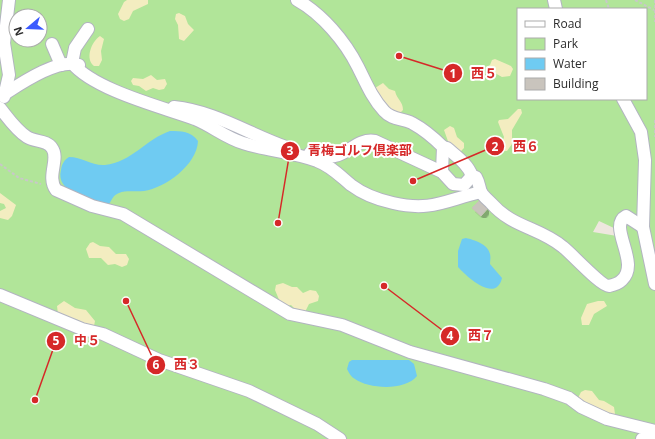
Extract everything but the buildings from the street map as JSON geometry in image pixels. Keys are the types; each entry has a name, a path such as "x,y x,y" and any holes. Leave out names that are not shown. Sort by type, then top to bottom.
{"lane":[{"path":"9,0 2,54 9,75 6,93 0,106 19,131 32,139 45,143 53,150 55,156 52,168 53,186 61,193 92,206 123,214 290,314 342,325 395,347 544,389 568,398 581,407 607,419 655,431"},
{"path":"297,0 309,7 328,26 352,56 371,95 385,112 392,118 411,122 443,147 447,148 468,168 472,176 476,177 481,192 504,217 516,224 547,236 561,245 605,286 618,284 624,278 628,269 628,258 620,229 622,218 626,216 632,218 643,227"},
{"path":"6,93 30,78 67,64 75,48 88,29"},
{"path":"52,44 67,64 115,90 150,105 195,120 242,143 317,161"},
{"path":"67,64 154,102 191,110 296,150 330,167 352,186 364,193 393,203 427,207 481,192"},
{"path":"624,100 641,132 645,160 643,227 655,284"},
{"path":"296,150 336,156 362,142 370,140 442,172 453,184 457,186 464,185 472,176"},
{"path":"442,172 443,147"},
{"path":"0,295 77,326 102,334 158,360 248,391 317,424 340,439"},
{"path":"642,439 655,438"}],"path":[{"path":"635,0 654,10"},
{"path":"655,0 655,22"},
{"path":"655,120 655,137"},
{"path":"0,164 25,181 53,186"}],"green space":[{"path":"0,0 655,0 655,439 0,439","holes":["599,221 616,229 628,239 630,247 617,236 593,232"]}],"sand":[{"path":"127,0 148,0 148,4 133,11 129,19 124,21 120,19 118,14 124,2"},
{"path":"179,13 185,16 188,24 194,30 184,41 179,39 178,25 175,19 176,14"},
{"path":"100,36 104,39 101,51 102,60 99,66 94,66 91,63 90,51 94,42"},
{"path":"495,59 511,66 513,69 510,76 502,77 493,72 486,72 486,67 490,65 492,60"},
{"path":"151,75 157,80 165,79 167,84 164,89 159,90 153,88 146,91 139,86 133,85 131,81 133,78 143,79"},
{"path":"383,83 389,89 395,91 401,102 403,110 399,114 385,107 375,88"},
{"path":"518,109 521,109 522,113 512,130 512,144 507,151 504,151 501,146 504,137 498,122 499,120 508,119"},
{"path":"450,126 454,128 457,137 464,143 464,148 461,151 449,144 444,130"},
{"path":"0,193 16,205 12,216 8,220 0,218 0,211 6,208 4,204 0,203"},
{"path":"93,242 100,246 109,247 116,254 126,254 129,259 127,265 122,267 115,264 108,265 101,258 89,258 86,249 90,243"},
{"path":"283,283 292,287 297,287 303,293 310,290 316,291 319,296 318,301 309,304 305,312 295,309 291,305 287,306 280,302 275,290 276,285"},
{"path":"64,301 75,308 86,310 95,321 94,326 87,326 78,320 58,314 57,306"},
{"path":"604,301 607,306 594,314 589,325 582,325 581,318 587,304"},
{"path":"585,390 592,391 599,400 604,401 614,407 615,414 607,415 602,410 593,408 590,404 583,404 578,398 581,392"}],"water":[{"path":"170,131 189,133 198,141 192,159 186,167 170,180 161,185 144,191 128,191 119,193 114,196 109,204 106,204 75,194 63,184 61,178 61,168 69,157 78,158 100,165 115,163 123,160 154,139"},
{"path":"466,238 484,245 489,251 490,264 502,278 499,285 494,289 481,286 467,276 458,267 458,251 462,239"},
{"path":"352,360 409,360 414,364 417,376 411,381 396,386 387,387 369,385 350,375 347,369 349,362"}],"place":[{"name":"西５","path":"399,56"},
{"name":"西６","path":"413,181"},
{"name":"青梅ゴルフ倶楽部","path":"278,223"},
{"name":"西７","path":"384,286"},
{"name":"西３","path":"126,301"},
{"name":"中５","path":"35,400"}]}
